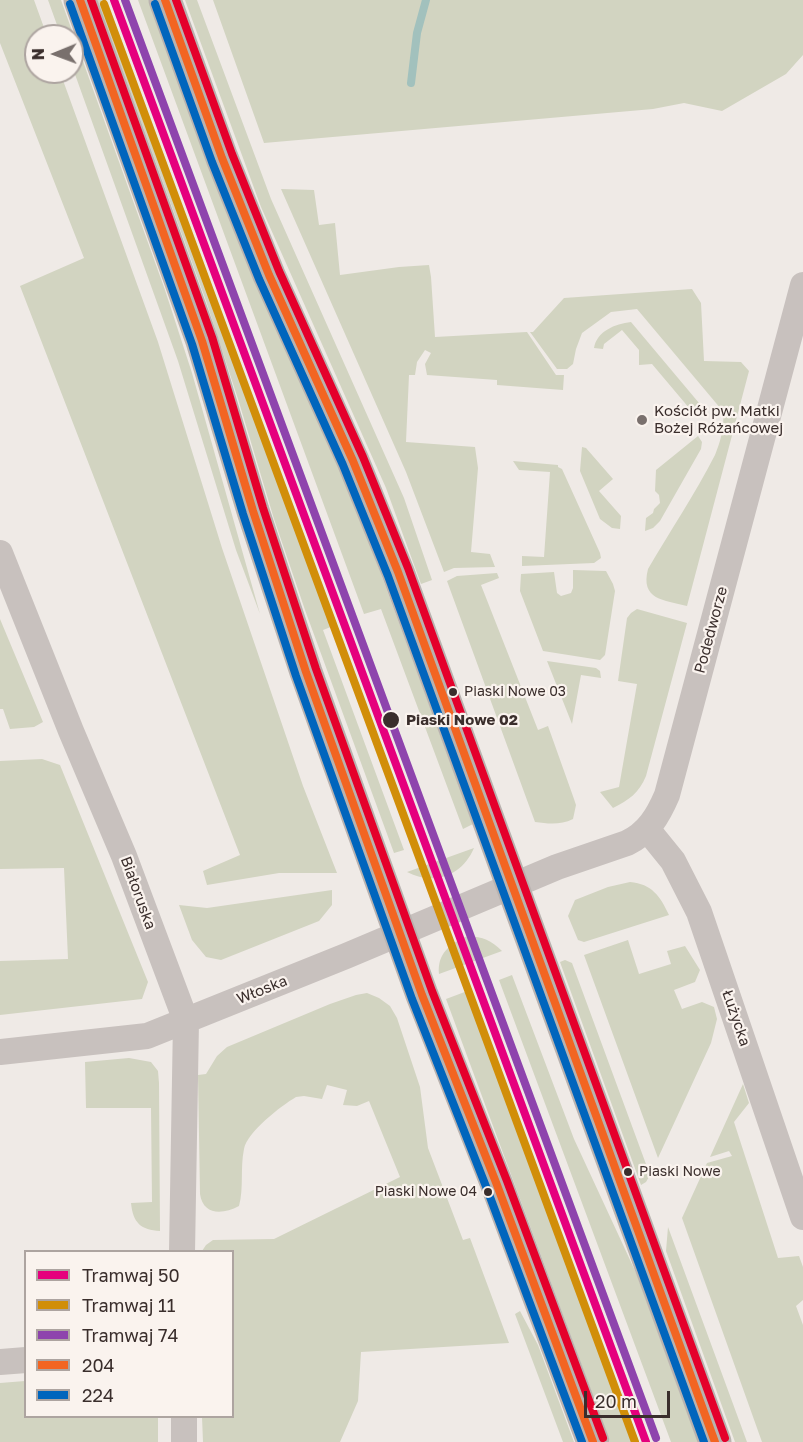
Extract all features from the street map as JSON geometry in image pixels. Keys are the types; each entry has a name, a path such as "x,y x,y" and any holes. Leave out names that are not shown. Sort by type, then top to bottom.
{"main road":[{"path":"80,0 202,341 256,522 306,672 399,933 593,1442"},
{"path":"165,0 222,158 269,275 353,462 398,572 715,1442"}],"street":[{"name":"Podedworze","path":"512,886 557,867 627,843 647,829 658,815 667,795 803,285"},
{"name":"Białoruska","path":"0,553 124,856 186,1021 182,1250"},
{"name":"Łużycka","path":"647,829 673,861 699,912 803,1216"},
{"name":"Włoska","path":"0,1052 147,1035 512,886"},
{"path":"0,1362 24,1360"},
{"path":"184,1418 184,1442"}],"green space":[{"path":"0,0 34,0 43,24 24,24 24,84 64,84 158,342 222,548 303,786 337,873 279,873 207,885 203,871 240,855 20,286 84,258 0,43"},
{"path":"48,0 61,0 70,24 57,24"},
{"path":"97,0 106,0 336,625 323,630 404,850 394,853 305,610 206,301"},
{"path":"138,0 149,0 352,495 473,824 463,829 381,609 364,614"},
{"path":"185,0 197,0 271,199 404,498 432,580 421,584 386,488 261,207"},
{"path":"213,0 803,0 803,55 786,74 722,111 684,103 653,109 264,143"},
{"path":"84,64 165,290 192,373 260,614 236,550 178,361 78,84 84,84"},
{"path":"281,189 314,190 319,225 335,223 340,275 429,265 435,337 527,332 556,375 564,375 563,390 497,385 497,380 427,375 425,364 431,353 425,350 417,362 415,375 409,375 406,442 475,447 478,468 471,552 490,554 495,567 454,568 444,572 406,472"},
{"path":"692,289 701,303 704,361 741,362 749,371 687,606 656,597 647,587 646,579 648,569 715,455 723,426 721,409 637,309 611,312 582,333 573,364 567,369 557,369 530,332 533,332 564,298"},
{"path":"631,322 699,403 700,407 695,415 652,364 639,365 639,350 622,330 604,344 603,349 594,348 599,337 608,329"},
{"path":"698,436 702,442 701,449 660,521 653,528 645,531 646,518 660,503 659,495 655,491 656,470"},
{"path":"582,447 586,448 613,479 599,491 621,516 620,529 612,528 600,519 580,471"},
{"path":"513,461 558,465 562,469 601,558 594,563 522,566 522,556 544,557 550,472 519,470"},
{"path":"573,570 606,571 613,584 615,591 605,655 600,660 543,651 520,591 521,574 554,572 557,593 561,596 571,593"},
{"path":"497,573 499,578 481,585 538,730 548,726 574,799 576,805 573,819 564,822 550,824 535,822 447,581 457,576"},
{"path":"637,609 687,623 646,776 633,795 613,808 600,792 619,787 637,684 618,681 627,618"},
{"path":"0,619 43,722 34,727 10,729 3,709 0,709"},
{"path":"547,661 596,668 600,671 601,678 581,675 572,724"},
{"path":"42,759 60,765 148,982 142,999 0,1015 0,961 68,959 64,868 0,869 0,761"},
{"path":"474,848 462,866 446,876 427,878 407,872"},
{"path":"630,882 650,888 669,915 584,942 578,940 568,916 575,900 608,887"},
{"path":"332,890 332,905 319,921 221,960 206,957 192,940 179,905 207,908"},
{"path":"468,936 486,940 502,951 439,974 440,961 446,950"},
{"path":"628,940 639,974 671,964 667,951 685,946 700,970 695,982 674,990 682,1009 702,1002 714,1007 717,1019 711,1043 658,1158 584,955"},
{"path":"565,960 572,963 650,1175 641,1185 560,962"},
{"path":"512,975 574,1139 637,1275 698,1442 671,1442 499,980"},
{"path":"470,990 639,1442 610,1442 446,999"},
{"path":"367,993 379,998 390,1006 397,1018 420,1087 428,1148 463,1240 470,1238 509,1343 361,1352 358,1401 340,1442 203,1442 202,1418 234,1418 234,1250 203,1250 206,1245 213,1240 274,1239 400,1177 369,1101 357,1106 343,1105 347,1090 327,1085 322,1099 296,1097 258,1127 246,1142 244,1149 239,1206 220,1212 209,1209 202,1201 200,1194 198,1075 206,1074 217,1056 227,1047 356,995"},
{"path":"129,1058 151,1062 158,1071 160,1231 148,1229 139,1224 134,1216 131,1203 152,1202 151,1108 86,1108 85,1062"},
{"path":"743,1084 749,1103 734,1122 778,1258 799,1256 803,1267 803,1300 796,1306 803,1325 803,1442 762,1442 682,1218 707,1163 732,1156 729,1151 710,1157"},
{"path":"668,1227 747,1442 735,1442 666,1251"},
{"path":"520,1311 538,1345 574,1442 563,1442 515,1314"},
{"path":"24,1381 24,1418 158,1418 158,1442 0,1442 0,1383"}],"waterway":[{"path":"411,83 417,33 426,0"}],"tram line":[{"name":"50","path":"114,0 646,1442"},
{"name":"74","path":"125,0 656,1438"},
{"name":"11","path":"104,4 635,1442"}],"transit line":[{"name":"204","path":"80,0 202,341 253,511 306,672 422,995 497,1185 593,1442"},
{"path":"91,0 212,337 263,508 316,669 432,991 507,1181 603,1438"},
{"name":"204","path":"165,0 222,158 269,275 353,461 398,572 715,1442"},
{"path":"176,0 232,154 279,271 363,457 408,568 725,1438"},
{"name":"224","path":"70,4 192,344 243,514 296,676 412,999 487,1189 582,1442"},
{"name":"224","path":"155,4 212,162 259,279 343,465 388,576 704,1442"}],"place":[{"name":"Kościół pw. Matki Bożej Różańcowej","path":"642,420"},
{"name":"Piaski Nowe 03","path":"453,692"},
{"name":"Piaski Nowe 02","path":"391,720"},
{"name":"Piaski Nowe","path":"628,1172"},
{"name":"Piaski Nowe 04","path":"488,1192"}]}
